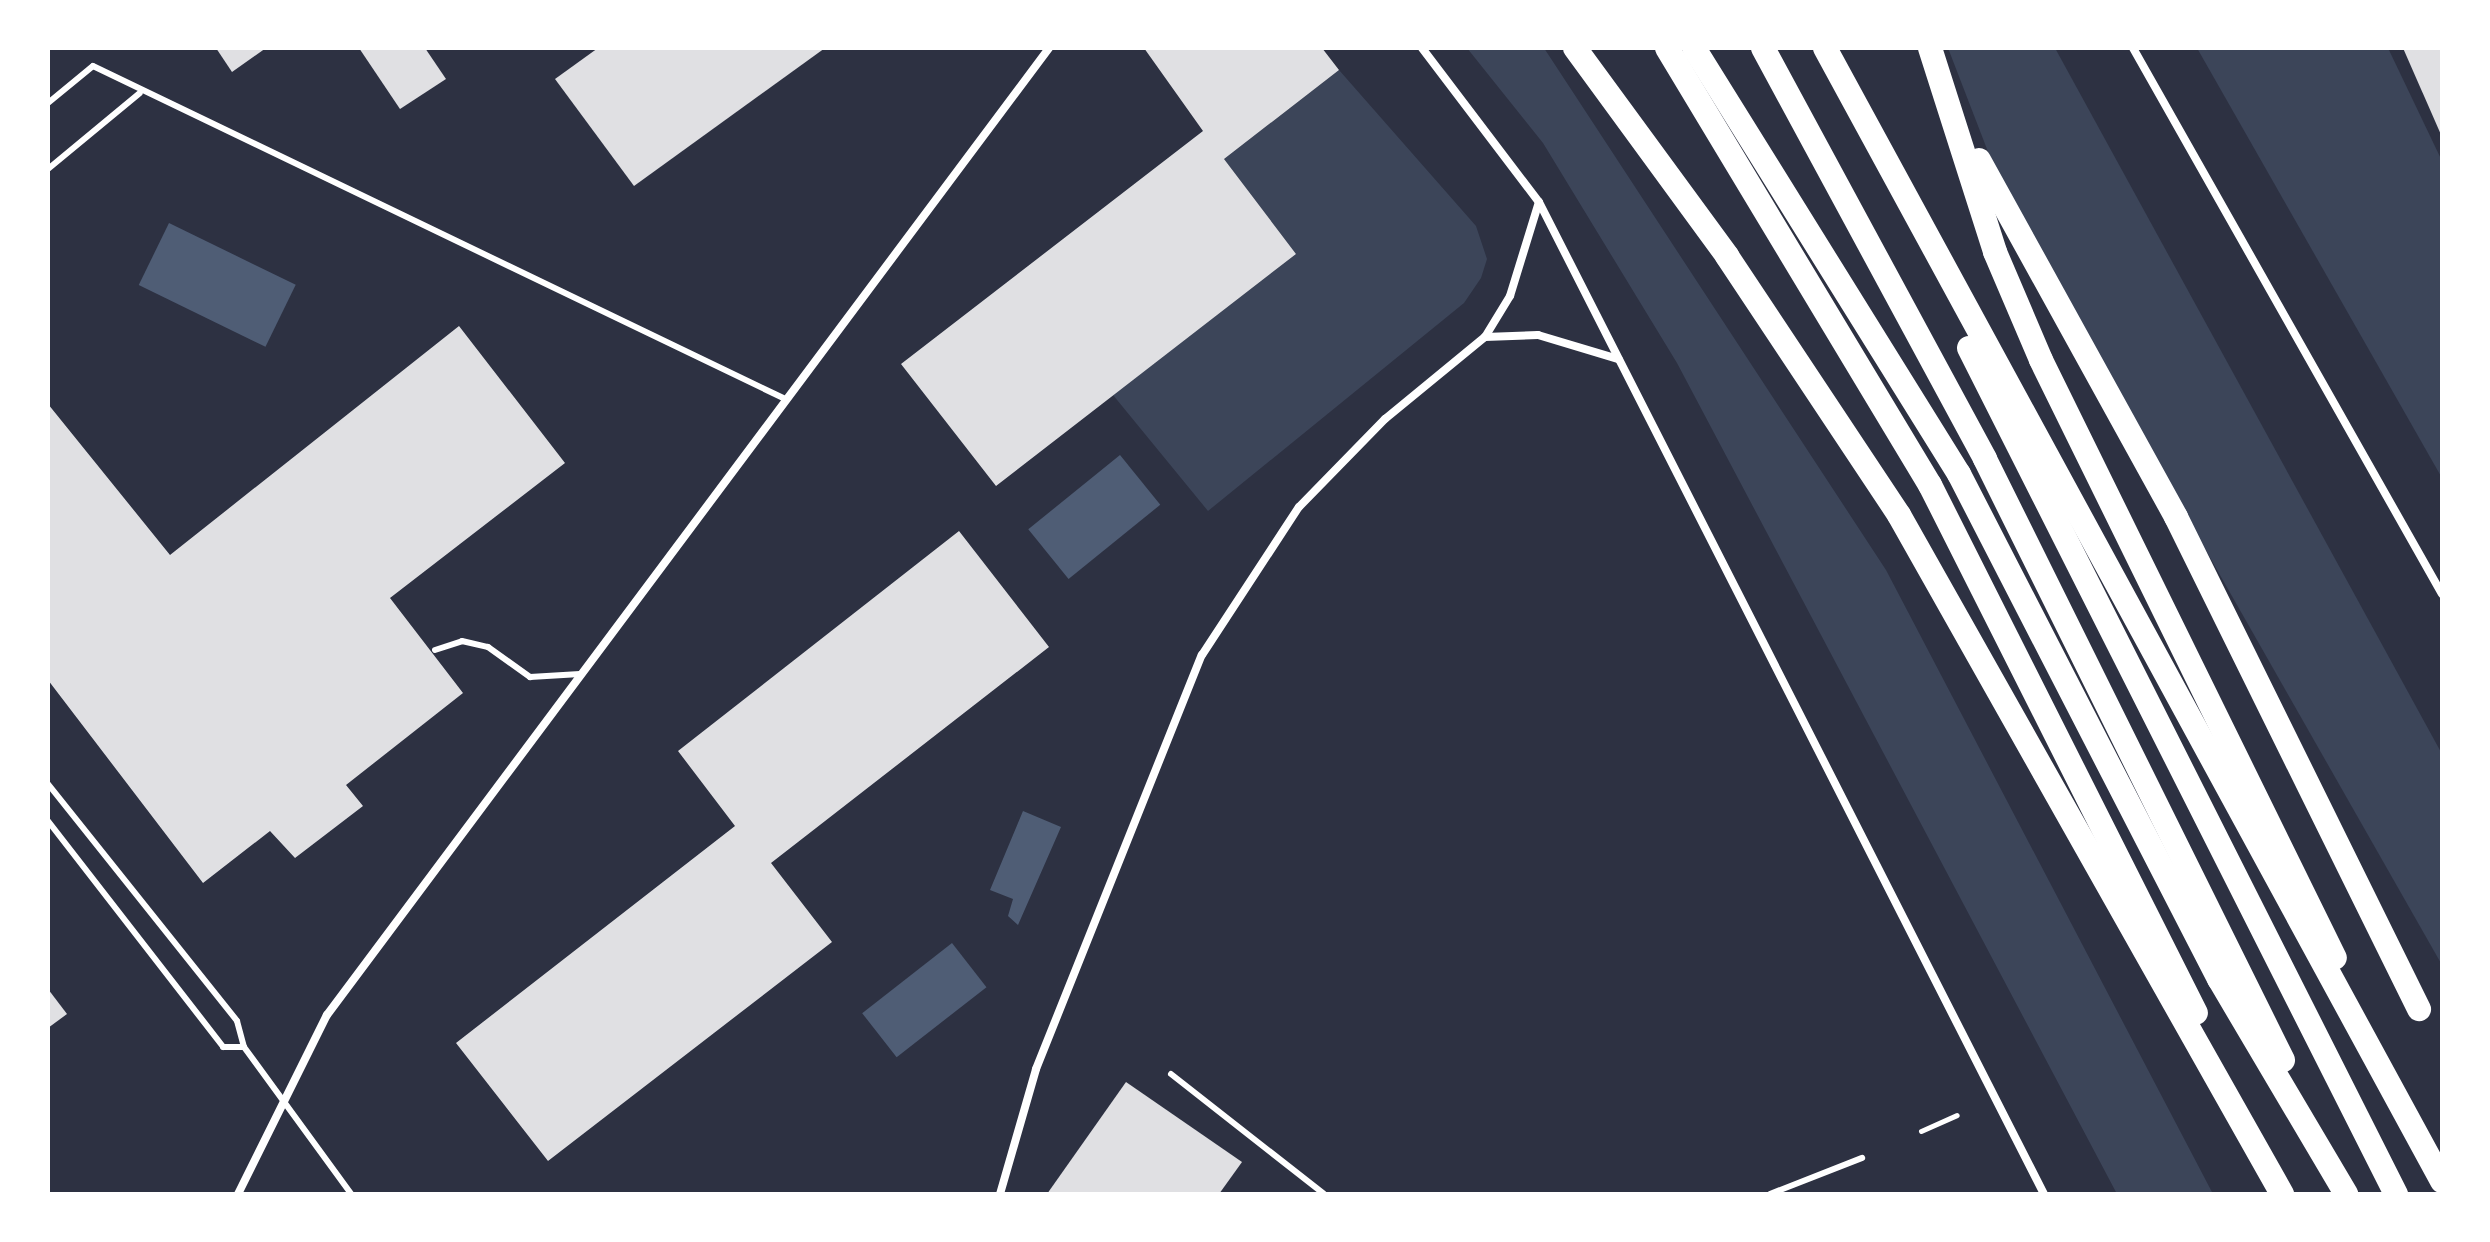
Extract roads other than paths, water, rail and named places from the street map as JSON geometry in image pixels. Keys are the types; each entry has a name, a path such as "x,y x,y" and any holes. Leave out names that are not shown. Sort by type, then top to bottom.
{"highway":[{"path":"1575,48 1727,256 1899,515 2282,1194"},
{"path":"1667,48 1930,485 2282,1194"},
{"path":"1694,48 1959,474 2219,979 2342,1186"},
{"path":"1763,48 2198,877 2342,1186"},
{"path":"1825,48 1918,228 2442,1180"},
{"path":"1930,48 1995,252 2041,360 2442,1180"},
{"path":"1946,94 2018,241 2176,517 2419,1009"},
{"path":"1918,228 1992,400 2396,1194"}],"street":[{"path":"238,1194 327,1015 783,398 1049,48"},
{"path":"1422,48 1539,202 2044,1194"},
{"path":"2133,48 2442,594"},
{"path":"1000,1194 1036,1069 1202,655 1299,507 1385,419 1485,337 1510,296 1539,202"},
{"path":"1485,337 1538,335 1618,359"}],"lane":[{"path":"48,103 93,66 140,93 783,398"},
{"path":"48,169 140,93"},
{"path":"435,650 462,641 488,647 530,677 580,674"},
{"path":"48,784 237,1021 244,1047 351,1194"},
{"path":"48,821 223,1047 244,1047"},
{"path":"1171,1074 1324,1194"},
{"path":"1770,1194 1862,1158"}]}
